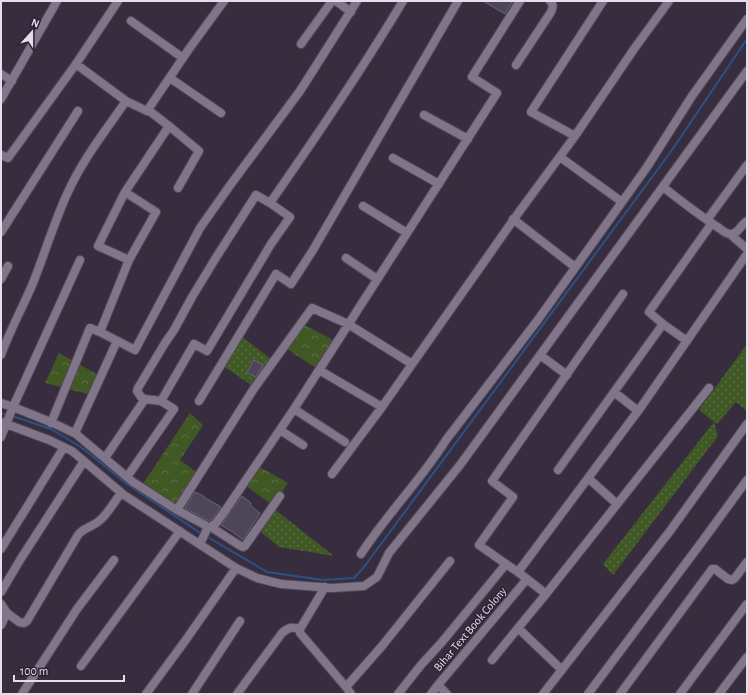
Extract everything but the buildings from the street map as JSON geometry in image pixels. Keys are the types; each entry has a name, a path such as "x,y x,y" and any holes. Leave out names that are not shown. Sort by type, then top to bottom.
{"street":[{"path":"1,99 57,1"},
{"path":"1,155 8,158 76,64 118,1"},
{"path":"148,110 224,1"},
{"path":"301,44 332,1"},
{"path":"336,1 351,12"},
{"path":"51,422 90,328 135,350 200,228 300,91 357,1"},
{"path":"270,203 362,67 403,1"},
{"path":"199,400 276,274 291,284 313,250 458,1"},
{"path":"206,534 225,512 294,409 497,94 472,77 520,1"},
{"path":"516,65 551,12 553,6 550,1"},
{"path":"575,136 531,112 603,1"},
{"path":"332,474 382,407 669,1"},
{"path":"361,554 537,321 647,167 692,96 747,19"},
{"path":"131,22 183,58"},
{"path":"76,64 126,100 147,111 148,110 199,151 178,188"},
{"path":"1,403 75,433 133,482 207,527 206,534 236,568 257,578 281,584 332,588 364,586 376,577 389,553 460,465 747,71"},
{"path":"1,74 12,81"},
{"path":"170,78 221,113"},
{"path":"1,355 45,253 68,191 84,162 126,100"},
{"path":"1,232 78,111"},
{"path":"424,115 468,139"},
{"path":"129,260 98,246 125,192 169,126"},
{"path":"560,157 622,202"},
{"path":"394,158 439,184"},
{"path":"687,341 649,312 747,165"},
{"path":"663,187 710,222 730,234 747,249"},
{"path":"100,332 129,260 156,212 125,192"},
{"path":"128,477 174,409 161,401 145,400 137,392 138,389 192,297 256,195 290,217 271,244 207,351 194,344 161,401"},
{"path":"363,206 407,233"},
{"path":"514,219 575,267"},
{"path":"730,234 734,233 747,221"},
{"path":"518,572 638,411 747,254"},
{"path":"346,258 377,279"},
{"path":"1,437 5,422 13,408 80,260"},
{"path":"1,279 8,266"},
{"path":"546,594 479,544 514,497 492,481 623,294"},
{"path":"177,510 253,390 312,308 348,324 412,364"},
{"path":"558,470 663,324"},
{"path":"75,433 117,341"},
{"path":"540,355 566,375"},
{"path":"318,370 382,407"},
{"path":"492,660 709,388"},
{"path":"614,392 638,411"},
{"path":"105,458 145,400"},
{"path":"294,409 345,442"},
{"path":"5,422 72,451 121,492 180,531 206,534 243,547 280,496"},
{"path":"543,694 670,531 747,424"},
{"path":"280,430 303,446"},
{"path":"1,549 64,447"},
{"path":"1,592 84,460"},
{"path":"588,478 617,504"},
{"path":"588,694 747,480"},
{"path":"1,604 7,613 21,622 24,623 27,621 78,535 83,530 102,519 121,492"},
{"path":"82,666 180,531"},
{"path":"22,694 77,609 114,560"},
{"path":"326,587 300,629 300,633 349,690 450,561"},
{"path":"620,694 712,569 715,569 728,579 732,580 747,562"},
{"path":"398,694 506,564"},
{"path":"146,694 236,568"},
{"name":"Bihar Text Book Colony","path":"447,694 438,685 527,579"},
{"path":"680,694 747,604"},
{"path":"1,624 7,613"},
{"path":"192,694 240,621"},
{"path":"237,694 282,633 287,628 300,629"},
{"path":"518,628 562,670"},
{"path":"720,694 747,657"},
{"path":"431,694 438,685"}],"green space":[{"path":"301,323 337,342 319,370 284,347"},
{"path":"241,336 271,359 260,378 251,385 222,365"},
{"path":"747,344 747,411 736,402 717,424 699,410"},
{"path":"59,353 100,376 92,395 45,383"},
{"path":"190,413 203,425 180,460 196,472 177,506 141,487"},
{"path":"714,422 718,436 613,575 603,564"},
{"path":"258,466 288,483 272,505 245,485"},
{"path":"273,508 334,556 279,547 261,532"}],"waterway":[{"path":"206,536 267,572 323,580 354,578 364,567 672,150 747,39"},
{"path":"1,413 7,415"},
{"path":"12,416 51,429 81,447 127,484 202,534"}]}
